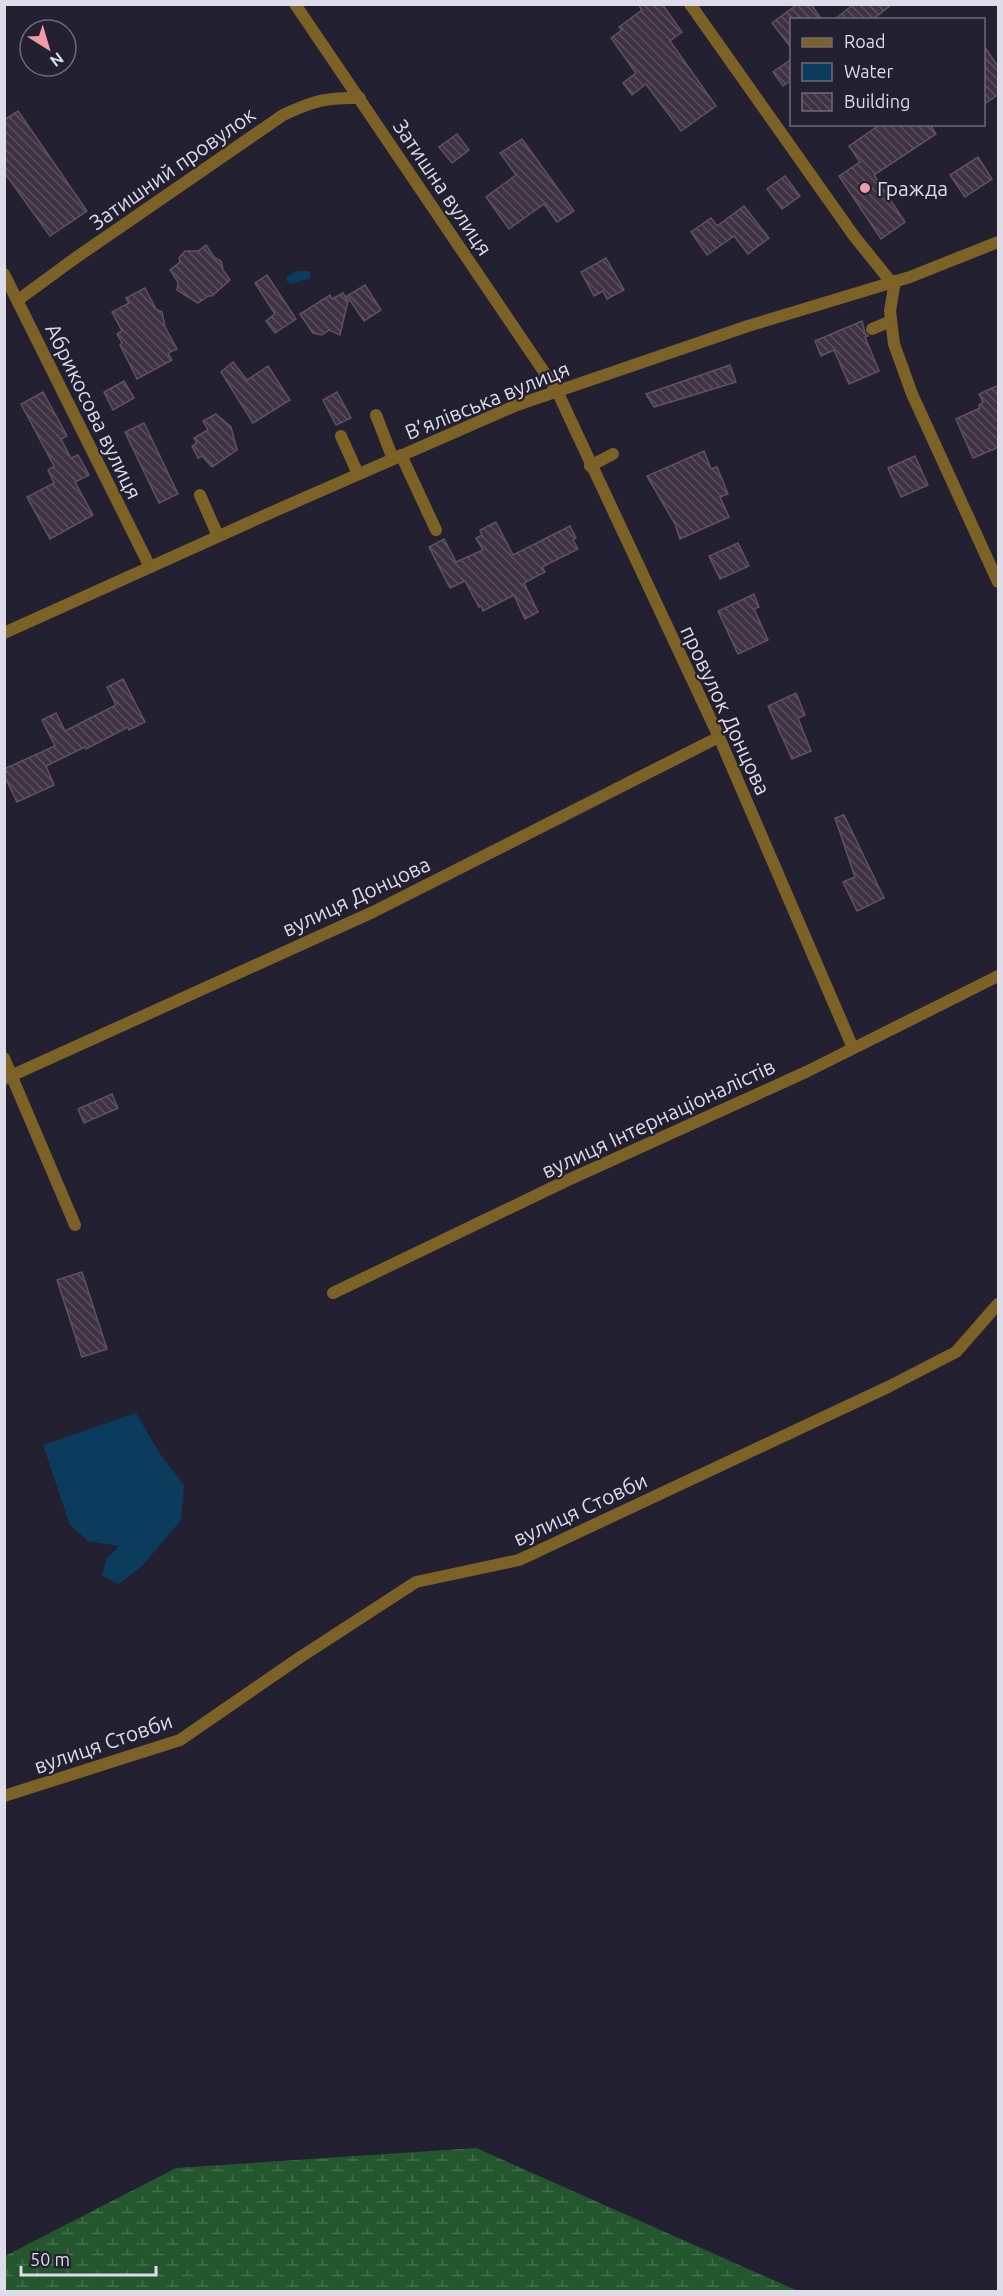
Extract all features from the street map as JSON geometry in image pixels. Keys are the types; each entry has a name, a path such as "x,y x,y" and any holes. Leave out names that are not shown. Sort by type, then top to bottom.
{"street":[{"name":"Затишна вулиця","path":"295,4 557,392"},
{"path":"690,4 854,236 893,281 890,297 894,344 913,410 999,582"},
{"name":"Затишний провулок","path":"18,300 283,116 318,100 335,97 360,98"},
{"name":"В’ялівська вулиця","path":"4,633 517,405 748,326 910,277 999,242"},
{"name":"Абрикосова вулиця","path":"4,274 150,567"},
{"path":"872,329 891,321"},
{"name":"провулок Донцова","path":"557,392 719,737 853,1048"},
{"path":"376,415 436,530"},
{"path":"341,436 358,474"},
{"path":"590,466 613,454"},
{"path":"200,495 218,536"},
{"name":"вулиця Донцова","path":"8,1077 373,912 719,737"},
{"name":"вулиця Інтернаціоналістів","path":"333,1293 853,1048 999,976"},
{"path":"4,1058 8,1077 75,1225"},
{"name":"вулиця Стовби","path":"4,1796 180,1740 298,1658 416,1582 519,1560 888,1387 956,1352 999,1304"}],"green space":[{"path":"476,2148 798,2291 5,2291 5,2256 176,2168"}],"water":[{"path":"297,271 309,271 311,277 290,284 286,280 287,276"},
{"path":"136,1413 160,1454 184,1485 181,1520 143,1565 119,1584 102,1576 106,1559 119,1546 88,1541 70,1525 43,1445"}],"building":[{"path":"638,4 662,4 682,32 670,41 716,106 681,131 646,84 632,95 623,83 636,73 611,38 622,30 619,27 642,10"},
{"path":"798,4 811,4 821,18 790,18 790,46 772,23"},
{"path":"854,4 892,4 874,18 836,18"},
{"path":"985,47 999,68 999,94 985,103"},
{"path":"790,60 790,81 783,86 773,72"},
{"path":"18,111 87,211 50,236 4,172 4,120"},
{"name":"Гражда","path":"878,126 931,126 936,134 874,175 905,222 881,239 839,176 860,162 849,146"},
{"path":"457,134 469,150 452,163 439,147"},
{"path":"522,139 574,211 557,222 544,204 509,229 486,197 516,175 500,153"},
{"path":"978,157 992,179 965,197 950,175"},
{"path":"785,176 800,196 782,209 767,189"},
{"path":"744,206 769,238 748,254 734,236 707,255 691,232 711,218 717,226"},
{"path":"206,245 214,257 221,261 223,270 230,280 212,296 198,303 177,290 178,282 170,270 180,262 179,258 185,251 198,251"},
{"path":"606,258 624,290 607,299 603,291 594,296 581,272"},
{"path":"267,275 296,319 275,333 266,321 275,314 255,283"},
{"path":"365,285 381,310 364,321 347,296"},
{"path":"145,288 156,309 162,312 165,327 177,349 168,353 172,360 137,379 120,345 122,343 117,334 122,331 112,312 129,303 126,298"},
{"path":"343,293 348,301 340,335 329,330 322,335 313,333 300,314 330,295 332,299"},
{"path":"862,321 868,336 865,337 879,371 849,384 834,350 821,356 815,341"},
{"path":"233,362 247,380 268,366 290,400 253,423 221,372"},
{"path":"730,365 736,382 654,407 646,394"},
{"path":"124,381 134,398 113,410 104,392"},
{"path":"999,385 999,447 973,458 956,419 980,408 979,405 983,402 979,394"},
{"path":"43,392 67,436 61,439 71,458 78,455 89,475 75,482 93,515 50,539 27,497 54,483 48,470 54,466 21,404"},
{"path":"337,392 351,418 336,425 323,400"},
{"path":"216,414 231,427 237,450 212,467 202,456 198,458 192,446 197,443 194,438 208,430 203,421"},
{"path":"144,423 178,494 159,503 125,432"},
{"path":"704,451 711,469 717,467 728,494 720,497 729,517 680,539 675,524 647,476"},
{"path":"915,456 928,485 901,497 888,468"},
{"path":"496,522 513,555 570,526 576,538 573,540 578,549 542,567 545,572 524,583 538,612 525,619 514,595 483,611 465,581 450,588 429,547 444,539 456,562 483,550 476,538 482,535 480,530"},
{"path":"738,543 749,566 720,579 709,556"},
{"path":"754,594 759,607 754,609 768,640 738,654 718,611"},
{"path":"123,679 145,722 129,730 128,727 86,749 85,747 46,766 54,785 17,802 4,775 4,769 55,746 42,720 56,713 65,731 116,705 107,687"},
{"path":"796,693 805,715 798,718 811,751 792,759 768,706"},
{"path":"844,815 884,898 857,911 843,882 855,877 835,818"},
{"path":"112,1094 118,1108 84,1123 78,1109"},
{"path":"82,1272 107,1349 82,1357 57,1280"}],"place":[{"name":"Гражда","path":"865,188"}]}
